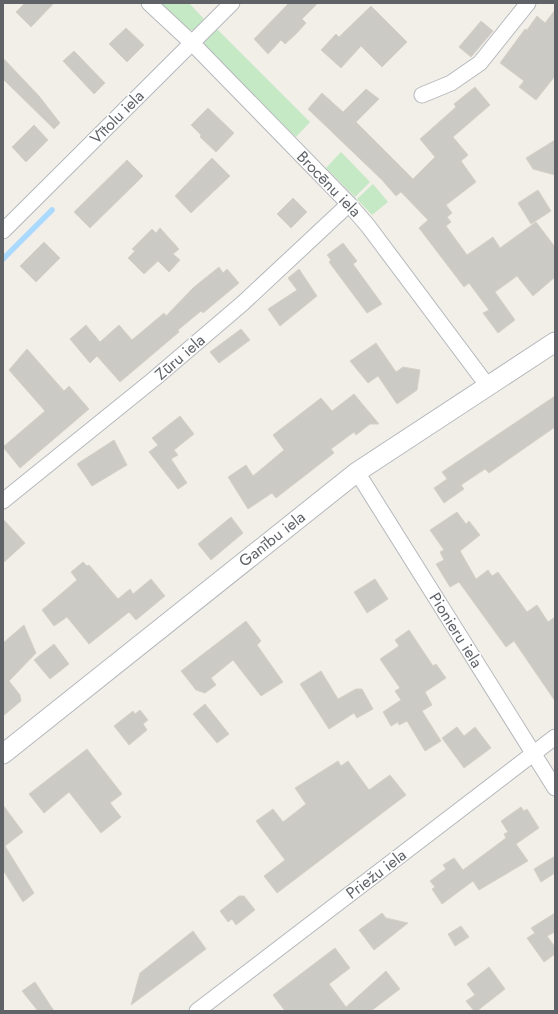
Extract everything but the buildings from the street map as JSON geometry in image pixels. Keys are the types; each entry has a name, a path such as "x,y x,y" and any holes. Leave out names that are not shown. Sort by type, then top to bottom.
{"street":[{"name":"Brocēnu iela","path":"149,3 192,43 349,204 368,226 487,385"},
{"name":"Vītolu iela","path":"3,231 232,3"},
{"path":"422,95 451,83 480,63 528,3"},
{"name":"Zūru iela","path":"3,501 154,380 243,303 349,204"},
{"name":"Ganību iela","path":"3,754 357,472 487,385 555,342"},
{"name":"Pionieru iela","path":"357,472 555,788"},
{"name":"Priežu iela","path":"197,1011 555,737"}],"green space":[{"path":"158,3 189,3 204,19 194,30 187,31"},
{"path":"216,28 310,122 296,137 206,50 204,43"},
{"path":"341,152 370,182 355,197 326,168"},
{"path":"373,184 388,202 372,215 357,199"}],"waterway":[{"path":"3,259 52,210"}]}
